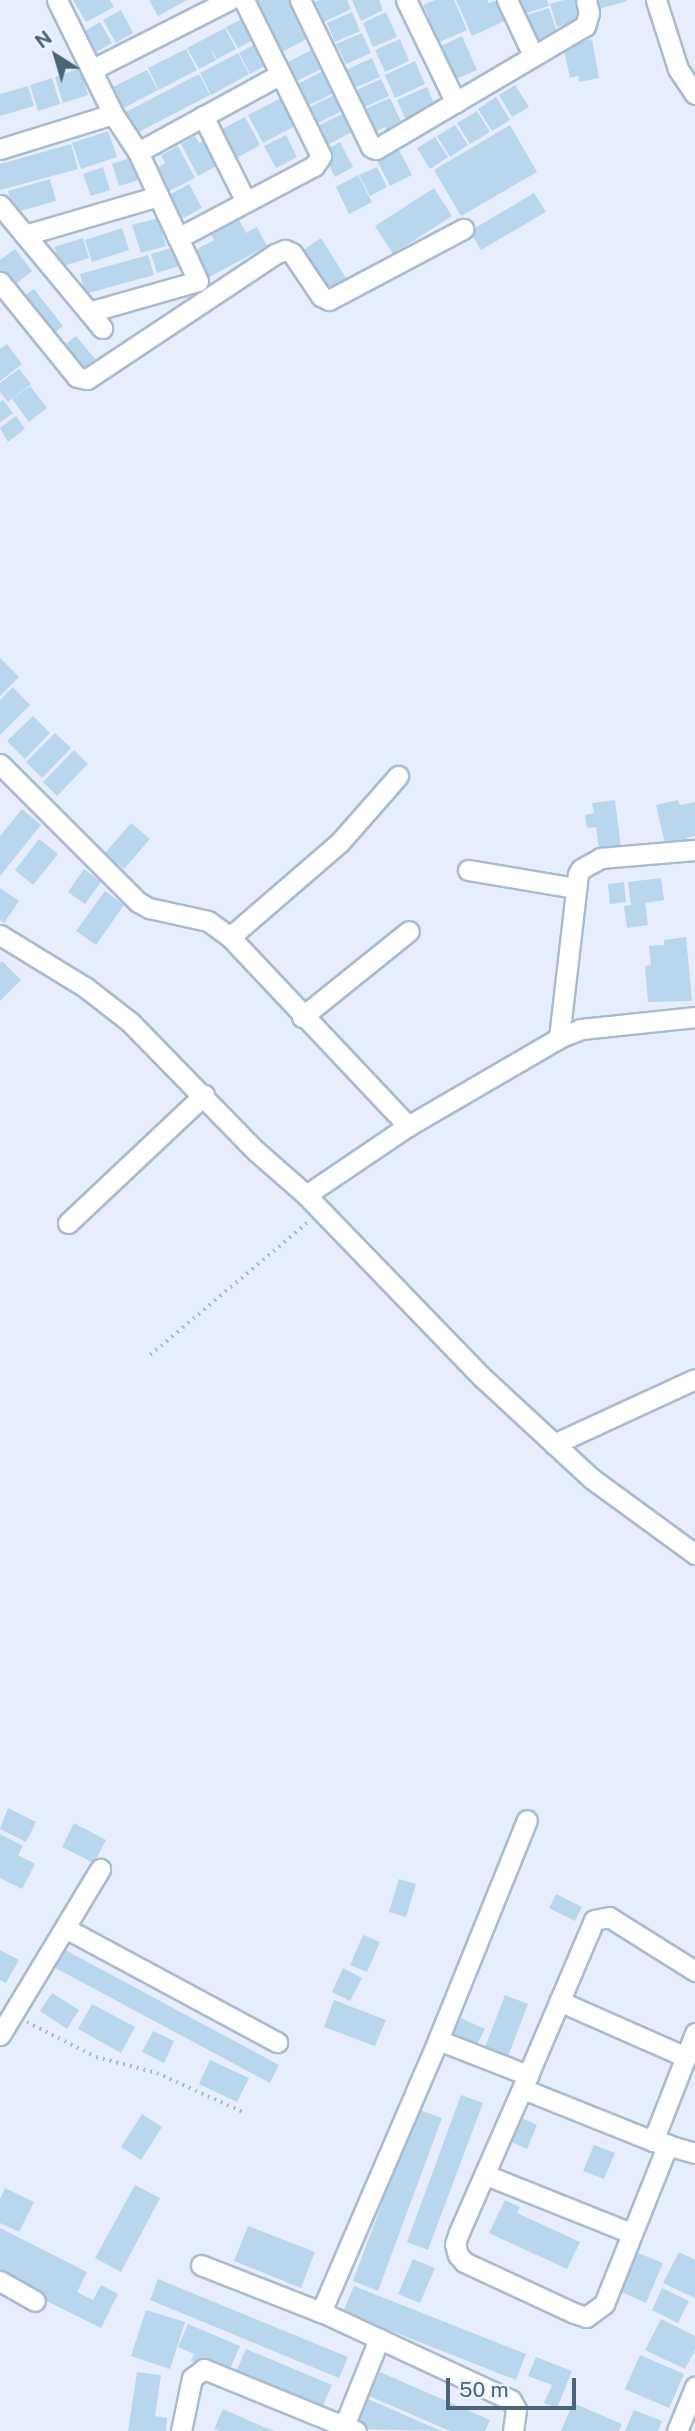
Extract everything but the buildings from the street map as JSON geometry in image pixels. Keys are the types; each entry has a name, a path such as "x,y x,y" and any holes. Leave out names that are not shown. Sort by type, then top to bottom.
{"street":[{"path":"57,0 113,114 138,152 198,281 89,312"},
{"path":"93,69 229,0"},
{"path":"178,238 314,166 321,156 244,0"},
{"path":"300,0 371,147 376,149 585,26 589,13 586,0"},
{"path":"406,0 456,103"},
{"path":"507,0 533,55"},
{"path":"656,0 686,66 695,94"},
{"path":"138,152 279,75"},
{"path":"0,149 113,114"},
{"path":"203,116 246,202"},
{"path":"25,235 158,197"},
{"path":"0,205 102,328"},
{"path":"0,282 76,377 87,379 275,254 285,250 292,253 321,296 329,300 463,229"},
{"path":"0,764 138,902 149,908 208,921 230,937 302,1017 408,1126"},
{"path":"230,937 340,842 398,776"},
{"path":"559,1038 578,874 592,861 695,850"},
{"path":"468,870 576,888"},
{"path":"302,1017 409,931"},
{"path":"1,939 85,987 130,1022 256,1151 306,1195 399,1294 554,1444 591,1478 695,1554"},
{"path":"306,1195 408,1126 559,1038 581,1029 695,1017"},
{"path":"68,1223 204,1095"},
{"path":"554,1444 695,1379"},
{"path":"321,2312 438,2040 527,1820"},
{"path":"0,2035 100,1869"},
{"path":"695,1971 609,1917 601,1916 588,1929 486,2175 459,2232 455,2244 458,2255 464,2262 586,2317 604,2304 631,2234 695,2033"},
{"path":"65,1928 277,2042"},
{"path":"559,2001 686,2057"},
{"path":"438,2040 661,2142 695,2153"},
{"path":"486,2175 631,2234"},
{"path":"201,2264 321,2312 511,2400 516,2409 513,2431"},
{"path":"0,2281 36,2301"},
{"path":"181,2431 192,2378 204,2369 350,2428 379,2339"},
{"path":"677,2431 695,2387"}],"path":[{"path":"150,1356 320,1211"},
{"path":"12,2015 96,2057 157,2073 243,2112"}]}
